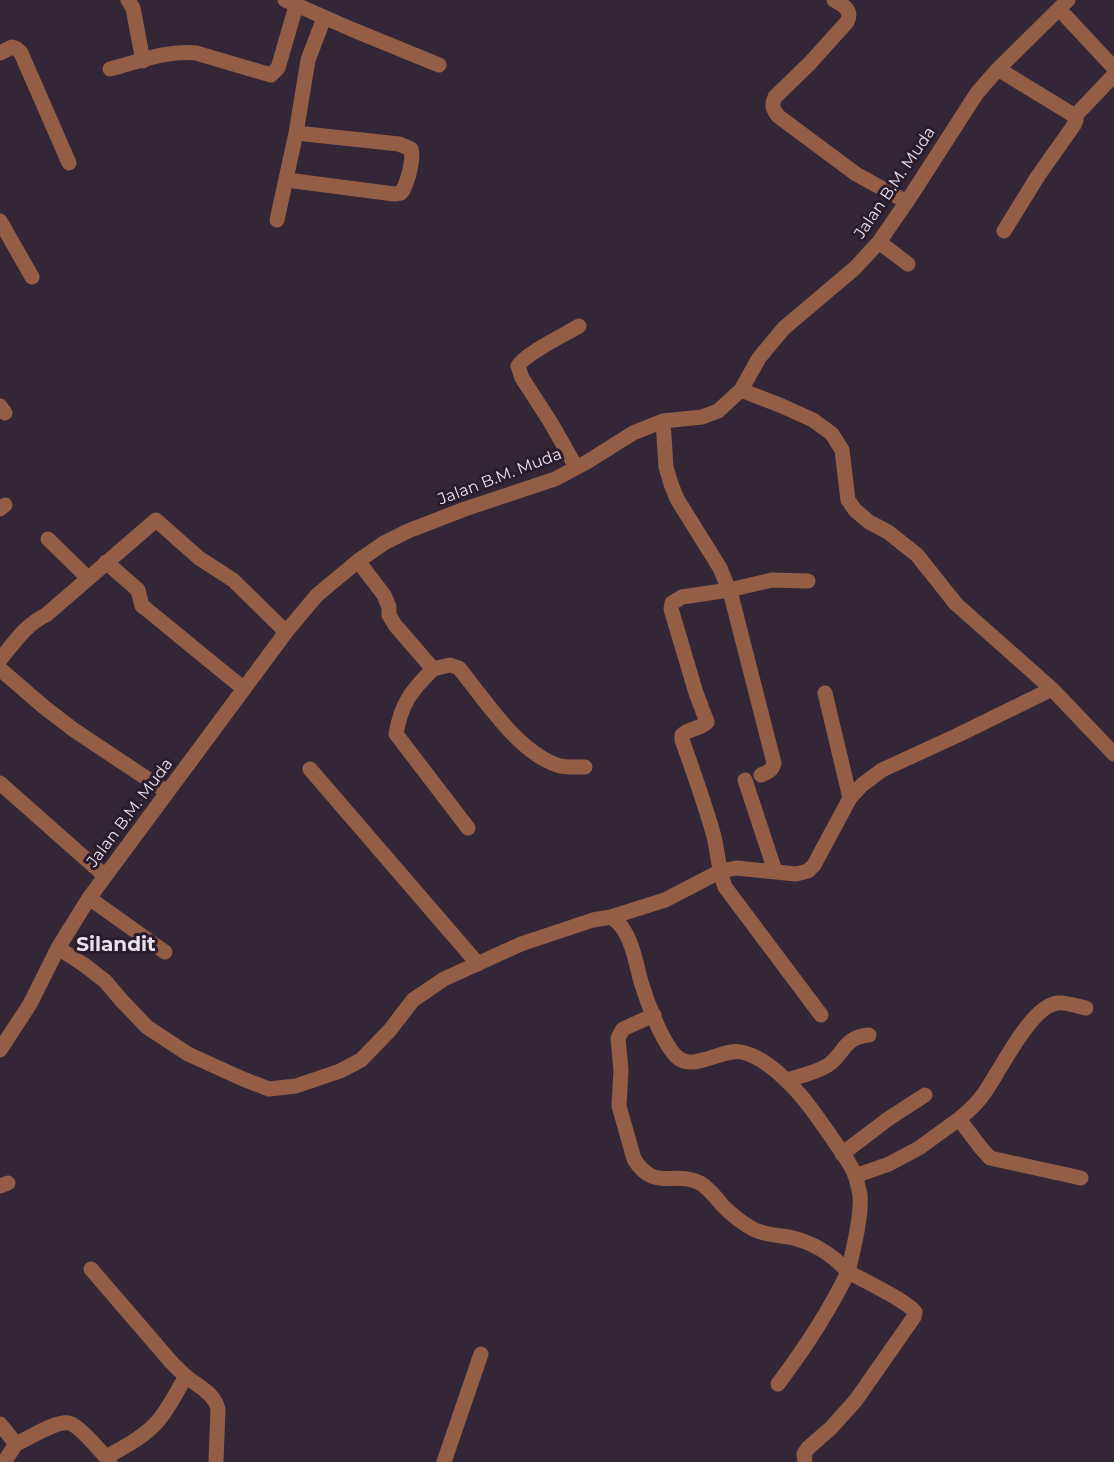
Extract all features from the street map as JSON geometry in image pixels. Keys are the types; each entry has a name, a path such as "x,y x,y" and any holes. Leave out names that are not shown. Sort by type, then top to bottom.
{"street":[{"path":"128,0 133,8 143,61"},
{"path":"834,0 849,11 847,22 775,97 772,103 773,109 778,116 856,174 907,202"},
{"path":"110,69 185,52 196,53 271,75 278,68 291,3 439,65"},
{"path":"1064,4 1114,68"},
{"name":"Jalan B.M. Muda","path":"0,1050 30,1004 58,948 89,898 286,632 317,595 358,561 384,543 408,531 555,479 633,433 663,421 702,417 718,411 741,390 759,358 784,328 855,268 879,242 977,93 1064,4"},
{"path":"276,220 296,133 308,60 324,18"},
{"path":"0,53 12,47 21,53 69,163"},
{"path":"998,69 1075,116"},
{"path":"1004,231 1038,176 1074,125 1075,116 1114,75"},
{"path":"286,180 401,193 405,188 412,155 411,149 399,144 296,133"},
{"path":"0,221 32,277"},
{"path":"879,242 908,264"},
{"path":"576,468 552,423 522,378 518,366 530,355 579,326"},
{"path":"741,390 813,420 832,434 842,450 848,500 855,510 917,555 956,604 1052,689 1114,754"},
{"path":"663,421 666,467 670,484 720,568 729,590 774,763 769,772 761,775"},
{"path":"0,660 29,625 46,615 154,520 157,520 199,558 233,580 286,632"},
{"path":"48,539 88,578"},
{"path":"358,561 384,595 389,607 389,615 395,625 432,669"},
{"path":"106,562 138,590 142,606 244,688"},
{"path":"808,581 772,580 729,590 682,597 672,603 671,609 707,722 686,731 682,735 682,740 709,819 722,879 725,887 821,1015"},
{"path":"468,828 396,735 398,718 406,699 432,669 450,664 459,668 523,746 551,763 560,766 585,767"},
{"path":"3,677 74,730 167,792"},
{"path":"58,948 105,981 147,1027 188,1054 269,1089 296,1086 340,1071 361,1060 390,1030 413,1000 444,979 521,944 593,920 611,917 665,900 720,870 736,868 796,874 808,872 850,798 862,785 882,770 1052,689"},
{"path":"825,693 850,798"},
{"path":"310,769 478,963"},
{"path":"745,780 775,871"},
{"path":"0,783 105,876"},
{"path":"89,898 165,952"},
{"path":"611,917 621,925 629,940 642,986 665,1041 675,1056 693,1063 728,1052 740,1052 755,1057 786,1080 808,1104 855,1176 860,1197 858,1226 848,1272 806,1347 778,1384"},
{"path":"855,1176 889,1164 919,1148 969,1111 985,1093 1032,1019 1044,1008 1057,1003 1086,1008"},
{"path":"654,1015 623,1029 618,1038 621,1070 619,1106 632,1153 645,1173 654,1178 685,1179 700,1183 729,1212 752,1228 760,1232 801,1240 831,1255 848,1272 912,1308 915,1312 914,1317 856,1400 831,1428 808,1448 804,1454 805,1462"},
{"path":"786,1080 827,1066 852,1040 862,1035 869,1035"},
{"path":"842,1154 888,1119 925,1095"},
{"path":"959,1119 990,1158 1081,1178"},
{"path":"91,1269 172,1363 211,1395 216,1402 218,1409 216,1462"},
{"path":"444,1462 481,1354"},
{"path":"4,1462 16,1444 57,1424 69,1423 81,1430 108,1460 157,1422 186,1376"},
{"path":"0,1424 16,1444"}],"district":[{"name":"Silandit","path":"116,945"}]}
